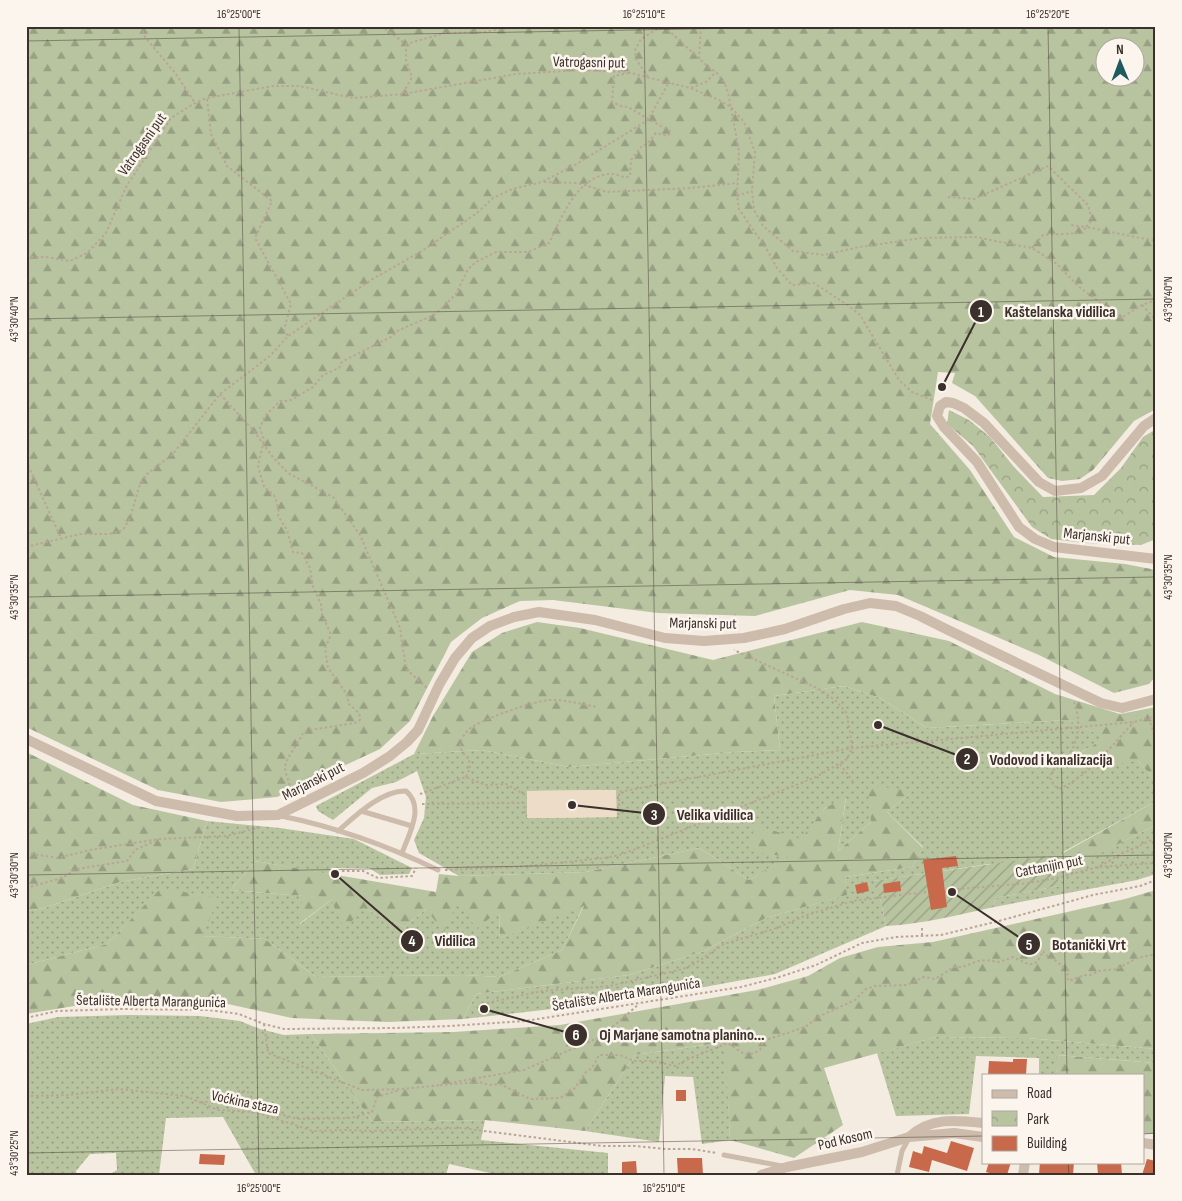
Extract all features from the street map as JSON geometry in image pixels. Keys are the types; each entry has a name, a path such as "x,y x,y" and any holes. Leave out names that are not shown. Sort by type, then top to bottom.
{"street":[{"path":"940,406 946,402 964,408 984,423 1039,482 1054,491 1081,488 1102,476 1144,426 1156,418"},
{"name":"Marjanski put","path":"940,406 938,416 944,427 977,462 1019,526 1035,539 1054,547 1156,559"},
{"name":"Marjanski put","path":"26,739 156,802 236,816 278,815 362,773 390,756 418,730 455,658 472,638 490,626 522,615 539,612 595,620 665,638 704,641 744,638 785,629 844,609 870,603 896,606 1101,702 1122,708 1137,706 1156,699"},
{"name":"Pod Kosom","path":"909,1137 918,1129 936,1123 958,1120 982,1123"},
{"name":"Pod Kosom","path":"761,1175 787,1167 862,1152 909,1137 954,1133 982,1137"}],"lane":[{"path":"338,831 361,811 383,797 400,791 406,791 414,804 415,819 402,853"},
{"path":"361,811 412,826"},
{"name":"Marjanski put","path":"278,815 362,837 438,870"},
{"path":"897,1175 902,1152 909,1137"},
{"name":"Pod Kosom","path":"724,1155 787,1167"}],"path":[{"path":"142,26 145,37 176,74 195,103"},
{"path":"381,26 406,44"},
{"path":"406,44 445,33 484,32 522,26"},
{"path":"648,77 636,60 634,50 641,39 663,26 716,72 724,82 728,92 739,151 737,196 739,209 763,243 777,268 792,285 814,283 860,315 899,380 912,392 921,397 938,401 940,406"},
{"path":"699,59 701,26"},
{"path":"403,94 412,77 406,60 406,44"},
{"name":"Vatrogasni put","path":"26,257 46,257 70,261 86,253 106,233 126,186 171,118 206,98 273,86 298,86 353,98 403,94 516,74 581,70 631,73 669,82 719,100 731,108 744,122 755,152 752,191 754,210 763,226 793,251 824,255 859,247 922,238 975,237 1032,248 1057,264 1078,286 1120,318 1142,305 1156,300"},
{"path":"690,88 706,82 716,72"},
{"path":"291,800 292,793 286,764 288,757 300,742 303,733 310,730 355,723 360,720 360,717 358,712 348,703 348,696 328,668 325,648 330,638 329,628 322,615 321,604 313,586 310,568 302,553 293,552 287,530 278,516 279,512 274,496 264,487 262,481 258,466 264,440 260,428 265,416 278,403 294,399 313,387 322,375 339,368 342,362 391,337 399,330 434,315 456,294 468,270 476,262 496,252 521,253 540,248 549,243 571,201 592,180 607,174 627,178 630,176 631,160 642,146 648,143 656,133 667,136 670,132 628,107 612,102 614,76 631,73"},
{"path":"26,547 80,534 109,534 122,530 130,518 139,487 147,474 172,455 220,394 270,356 288,336 371,280 422,251 477,213 493,198 512,189 542,182 575,165 648,119 669,82"},
{"path":"206,98 211,134 227,166 272,201 255,238 291,304 284,330 288,336"},
{"path":"948,197 974,199 1048,166 1088,205 1092,220 1082,232 1044,235 1032,248"},
{"path":"542,182 578,183 607,192 691,188 738,183"},
{"path":"737,196 752,191"},
{"path":"1071,225 1156,241"},
{"path":"1142,305 1156,320"},
{"path":"220,394 253,430 272,456 288,473 333,497 360,535 400,628 406,669 434,696"},
{"path":"26,461 61,538"},
{"path":"438,870 518,868 605,858 623,854 816,777 846,759 852,748 846,712 835,700 819,689 727,646 722,640"},
{"path":"1067,686 1079,719 1076,739 1068,755 1054,768 1050,776 1053,785 1059,789 1074,783 1134,722"},
{"path":"466,777 470,768 469,759 462,752 460,743 468,730 484,720 498,714 548,700 568,701 597,707"},
{"path":"617,814 619,814 619,792 852,748 1134,722 1156,716"},
{"path":"1149,718 1156,741"},
{"path":"840,764 854,783"},
{"path":"411,797 466,777 485,785 506,784 527,796"},
{"path":"414,804 524,804 525,815 527,816"},
{"path":"26,853 58,858 90,850 159,840 227,836 249,832 265,826"},
{"path":"1098,867 1156,838"},
{"path":"26,888 62,878 77,869 126,861 134,850 159,840"},
{"path":"335,874 335,872 363,871 376,877 412,876 420,861"},
{"name":"Cattanijin put","path":"947,890 1029,883 1098,867 1156,863"},
{"name":"Šetalište Alberta Marangunića","path":"26,1018 57,1011 123,1009 209,1010 239,1014 264,1024 284,1028 395,1028 525,1021 741,987 816,965 862,943 896,937 941,935 1093,895 1140,886 1156,880"},
{"path":"482,1004 542,991 610,986 683,969 696,964 724,944 777,928 804,916 853,901 926,892"},
{"path":"922,928 922,936"},
{"path":"264,1024 268,1053 362,1090 402,1089 478,1082 489,1085 500,1084 530,1099 560,1098 574,1089 586,1072 592,1068 599,1055 620,1055 634,1062 654,1061 676,1066 728,1043 743,1054 754,1053 760,1050 763,1041 805,1027 820,1016 855,1000 866,989 875,986 908,985 924,978 935,978 954,967 962,967 978,961 999,962 1013,957 1034,964 1038,962 1043,951 1049,958 1054,959 1063,968 1068,970 1067,978 1069,981 1084,975 1117,968 1137,958 1156,954"},
{"path":"440,1085 524,1070 602,1036 639,1004"},
{"name":"Voćkina staza","path":"26,1096 68,1095 120,1089 186,1096 218,1110 256,1112 313,1130 431,1130 461,1128 602,1146 692,1149 724,1155"},
{"path":"199,1102 214,1102 232,1097 239,1091 247,1091 257,1104 268,1111 298,1119 351,1118 372,1112 377,1097 402,1089"}],"green space":[{"path":"26,26 1156,26 1156,409 1134,421 1093,470 1080,479 1062,481 1048,478 975,396 952,383 955,373 938,372 930,424 970,470 1014,537 1054,557 1125,564 1156,570 1156,676 1149,684 1114,693 1039,655 898,595 850,590 755,616 658,613 553,600 520,601 482,618 451,642 410,721 380,749 277,797 221,802 158,790 26,727"},
{"path":"949,410 969,420 990,437 1014,467 1043,497 1094,495 1121,468 1143,437 1156,429 1156,539 1141,545 1084,543 1051,539 1032,527 973,446 947,424"},
{"path":"537,622 580,628 713,660 862,622 949,641 1055,694 1120,714 1156,707 1156,781 1138,761 1069,770 1066,762 1105,738 1068,720 927,728 880,698 844,686 774,696 780,750 735,752 569,767 482,750 414,754 433,716 472,652 502,633"},
{"path":"844,686 880,698 927,728 1068,720 1106,738 1066,761 1138,761 1156,781 1156,801 1063,852 1068,869 1156,825 1156,874 1137,880 994,907 995,898 1059,886 989,864 874,881 886,926 775,974 640,999 463,1019 476,994 629,975 704,951 766,918 846,895 845,877 912,867 923,847 887,812 914,790 871,822 838,851 846,798 825,808 789,857 749,880 699,848 586,872 459,876 419,853 414,840 424,818 426,797 417,771 396,782 372,788 333,820 318,811 316,806 414,754 482,750 569,767 735,752 780,750 774,696","holes":["616,790 616,817 527,818 527,791"]},
{"path":"26,752 133,805 207,821 193,869 120,882 44,908 26,911"},
{"path":"868,786 914,790 887,812 923,848 912,867 845,877 847,895 766,918 704,951 629,975 476,994 463,1019 387,1022 292,1018 228,1004 139,1002 86,1004 26,1014 26,965 107,944 161,888 219,898 202,936 265,939 316,977 464,975 499,977 562,950 584,906 500,938 499,911 476,929 459,899 444,932 426,909 405,927 363,908 345,929 331,900 299,924 303,896 231,890 255,861 436,892 439,874 459,876 586,872 699,848 749,880 788,857 748,851 755,825 801,839 825,808 846,797 838,851 871,822"},
{"path":"1156,801 1156,825 1069,869 1063,853"},
{"path":"207,821 280,828 354,839 412,868 409,874 380,875 369,868 331,868 328,874 255,861 231,890 304,896 300,924 331,900 363,908 405,927 426,909 459,899 499,911 500,938 584,905 562,950 499,977 464,975 316,977 265,939 201,936 161,889 107,944 26,965 26,911 44,908 120,882 193,869"},
{"path":"1054,855 1059,886 995,898 994,907 913,923 886,926 881,902 873,881"},
{"path":"1156,890 1156,1049 1026,1038 936,1037 824,1068 843,1125 794,1158 730,1140 725,1042 635,1055 585,1131 485,1120 372,1122 311,1034 454,1032 560,1025 757,990 808,976 840,958 878,947 933,942 1125,899"},
{"path":"200,1016 240,1021 260,1029 284,1035 311,1034 372,1122 485,1120 481,1140 608,1153 608,1175 499,1175 449,1164 446,1175 256,1175 223,1117 166,1118 159,1175 109,1175 117,1170 116,1153 90,1154 76,1171 77,1175 26,1175 26,1024 58,1017"},
{"path":"936,1037 1026,1038 1156,1049 1156,1063 1058,1055 1056,1074 1039,1074 1039,1058 976,1056 969,1114 896,1116 877,1053"},
{"path":"726,1042 730,1140 702,1144 693,1077 665,1076 659,1142 585,1131 635,1055"},
{"path":"1057,1055 1156,1063 1156,1134 1144,1134 1144,1074 1056,1074"}],"shaded area":[{"path":"616,790 617,817 527,818 527,791"}],"building":[{"path":"956,856 958,866 942,868 947,907 931,910 923,860"},
{"path":"900,881 901,891 884,893 883,884"},
{"path":"867,882 869,891 857,894 855,885"},
{"path":"1013,1059 1027,1059 1026,1074 988,1074 989,1061 1013,1062"},
{"path":"676,1090 686,1090 686,1101 676,1101"},
{"path":"951,1141 974,1148 967,1171 932,1160 929,1172 909,1167 913,1151 922,1154 924,1146 947,1153"},
{"path":"200,1154 225,1155 224,1165 199,1164"},
{"path":"677,1158 702,1158 703,1175 678,1175"},
{"path":"1147,1159 1156,1161 1156,1175 1142,1175"},
{"path":"636,1161 637,1175 622,1175 622,1162"},
{"path":"988,1164 1010,1164 1007,1175 986,1172"},
{"path":"1040,1164 1074,1164 1073,1175 1039,1174"},
{"path":"1097,1164 1121,1164 1122,1175 1098,1175"}],"place":[{"name":"Kaštelanska vidilica","path":"942,387"},
{"name":"Vodovod i kanalizacija","path":"878,725"},
{"name":"Velika vidilica","path":"572,805"},
{"name":"Vidilica","path":"335,874"},
{"name":"Botanički Vrt","path":"952,892"},
{"name":"Oj Marjane samotna planino...","path":"484,1009"}]}
